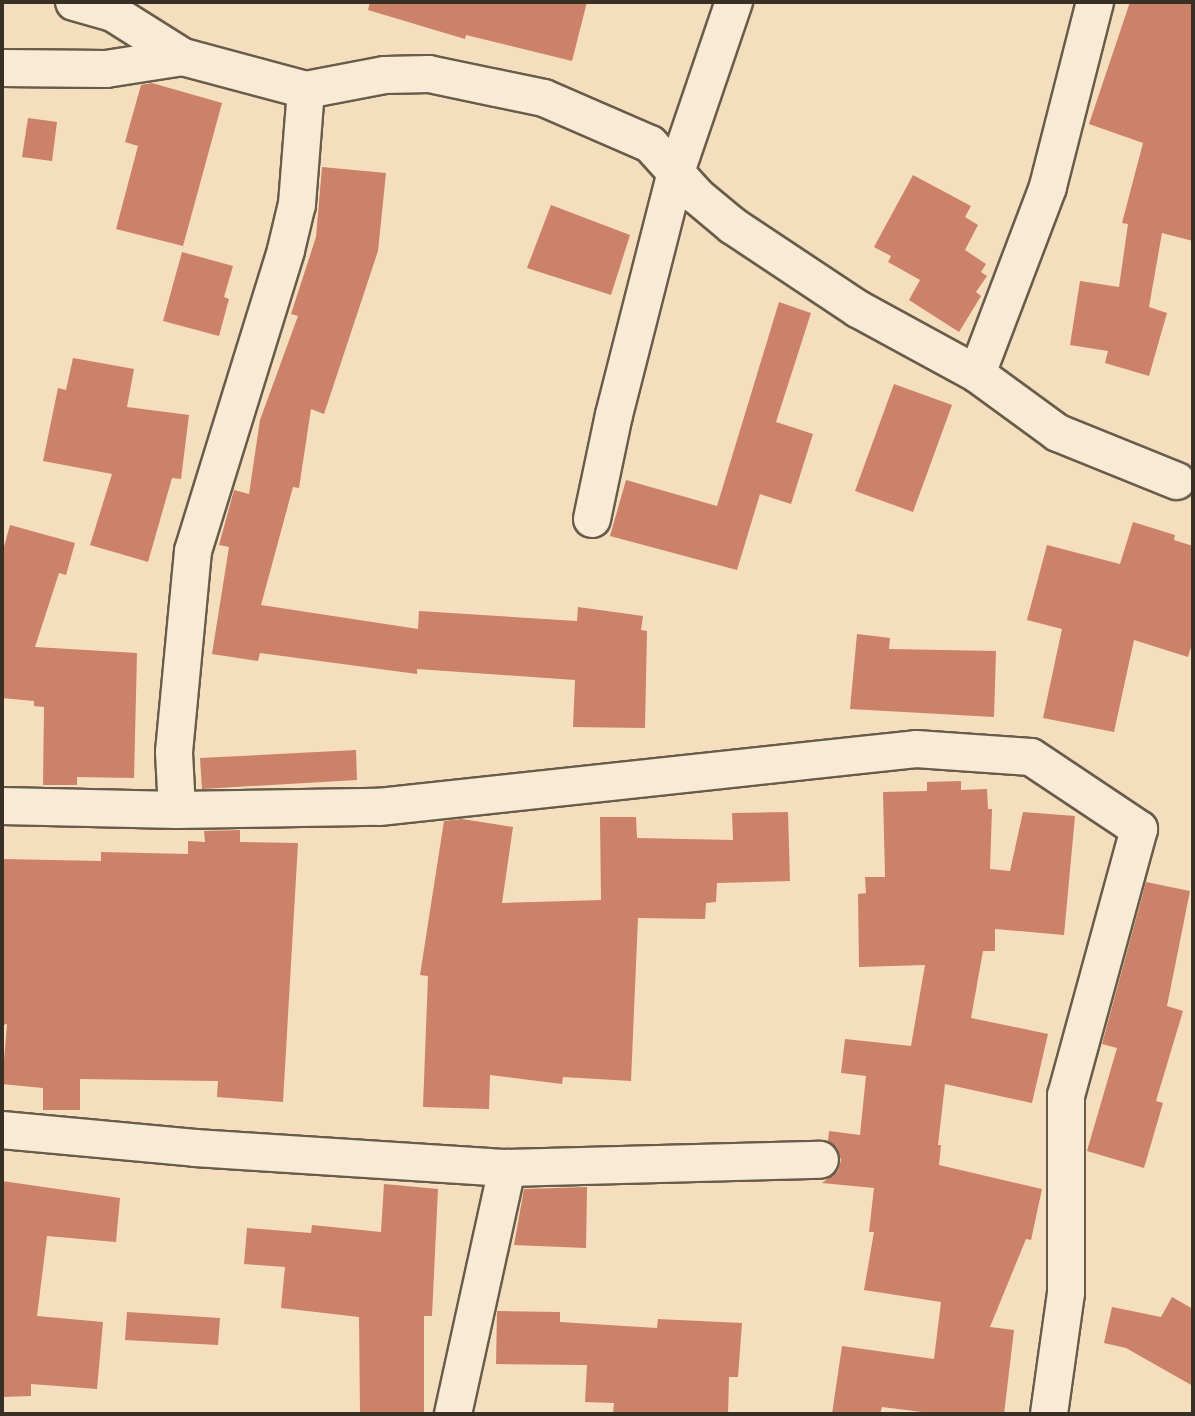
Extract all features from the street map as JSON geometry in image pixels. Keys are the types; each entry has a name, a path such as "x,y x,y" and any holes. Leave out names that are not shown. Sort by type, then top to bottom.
{"street":[{"path":"74,2 113,13 183,57 306,90 385,75 429,74 544,98 650,144 697,196 733,226 858,309 977,374 1058,433 1177,481"},
{"path":"592,519 614,415 676,172 734,2"},
{"path":"977,374 1048,187 1095,2"},
{"path":"2,68 106,69 183,57"},
{"path":"177,810 174,752 193,551 290,234 297,204 306,90"},
{"path":"2,806 177,810 379,807 916,749 1031,757 1139,829 1066,1095 1066,1293 1049,1414"},
{"path":"2,1130 195,1148 507,1168 820,1160"},
{"path":"453,1414 507,1168"}],"building":[{"path":"370,2 587,2 572,61 466,35 465,39 368,10"},
{"path":"1130,2 1193,2 1193,241 1162,233 1149,307 1167,313 1149,376 1105,363 1108,351 1070,345 1080,281 1119,287 1128,224 1122,223 1143,143 1089,124"},
{"path":"152,83 222,103 183,246 116,229 138,146 125,142 141,85"},
{"path":"28,118 57,122 52,161 22,157"},
{"path":"322,167 386,173 378,251 324,414 311,409 299,488 293,487 261,605 418,629 419,611 577,621 578,607 643,616 641,630 647,631 645,728 573,727 575,680 417,669 417,674 260,653 258,661 212,654 229,547 219,545 234,490 249,494 260,420 298,316 291,314 316,237"},
{"path":"913,175 971,206 965,217 978,225 965,250 986,264 981,272 987,276 976,292 981,296 959,332 909,300 920,280 888,262 891,256 874,247"},
{"path":"551,205 630,235 611,295 527,268"},
{"path":"182,252 233,266 224,297 229,299 219,336 163,321"},
{"path":"779,302 811,313 776,422 813,434 791,504 760,494 737,570 610,536 626,480 717,506"},
{"path":"73,358 134,369 127,407 189,415 181,479 172,478 148,562 90,545 112,474 43,461 58,388 66,390"},
{"path":"894,384 952,405 913,512 855,491"},
{"path":"1133,522 1175,535 1174,540 1193,546 1193,640 1188,657 1134,640 1114,732 1043,718 1062,629 1027,620 1047,545 1120,564"},
{"path":"10,525 75,543 66,575 59,573 35,647 137,653 134,778 77,777 77,785 43,785 44,707 34,706 34,701 2,698 2,554"},
{"path":"857,634 890,638 889,649 996,651 994,717 850,709"},
{"path":"356,750 357,780 202,789 200,758"},
{"path":"961,781 961,790 987,789 988,809 992,809 990,869 1010,871 1023,812 1075,816 1064,935 995,929 995,951 983,951 971,1018 1048,1034 1032,1103 945,1084 938,1145 941,1145 939,1165 1042,1189 1031,1240 1026,1239 990,1327 1014,1330 1004,1414 938,1414 882,1407 880,1414 832,1414 842,1346 934,1359 941,1302 864,1290 874,1232 869,1232 874,1188 822,1183 838,1171 841,1160 837,1148 828,1141 829,1131 860,1135 866,1076 841,1073 845,1039 911,1046 925,965 859,967 858,894 866,893 865,877 885,877 883,792 927,791 927,782"},
{"path":"788,812 790,881 717,883 716,902 706,903 705,919 638,918 631,1081 563,1077 562,1084 490,1075 489,1109 423,1107 428,976 420,975 444,821 462,819 513,827 502,903 601,900 600,817 636,817 637,838 733,840 732,813"},
{"path":"240,830 240,842 298,843 283,1102 217,1097 218,1081 80,1079 80,1110 43,1110 43,1088 2,1084 7,1024 2,1025 3,859 101,861 101,852 188,854 188,841 205,842 204,831"},
{"path":"1146,882 1190,891 1167,1006 1183,1011 1156,1101 1163,1103 1144,1168 1087,1151 1117,1048 1102,1044"},
{"path":"2,1181 120,1198 116,1242 47,1236 37,1316 103,1322 97,1389 31,1384 31,1396 2,1397"},
{"path":"384,1184 438,1189 432,1316 424,1316 424,1414 360,1414 359,1317 281,1308 285,1267 244,1264 247,1228 311,1233 312,1225 381,1232"},
{"path":"587,1187 586,1248 514,1245 524,1189"},
{"path":"1172,1297 1193,1309 1193,1386 1126,1348 1104,1343 1112,1307 1161,1317"},
{"path":"497,1311 560,1312 560,1322 657,1328 658,1319 742,1323 738,1377 729,1377 728,1414 613,1414 614,1403 585,1402 587,1365 496,1364"},
{"path":"127,1312 220,1318 218,1345 125,1340"}]}
